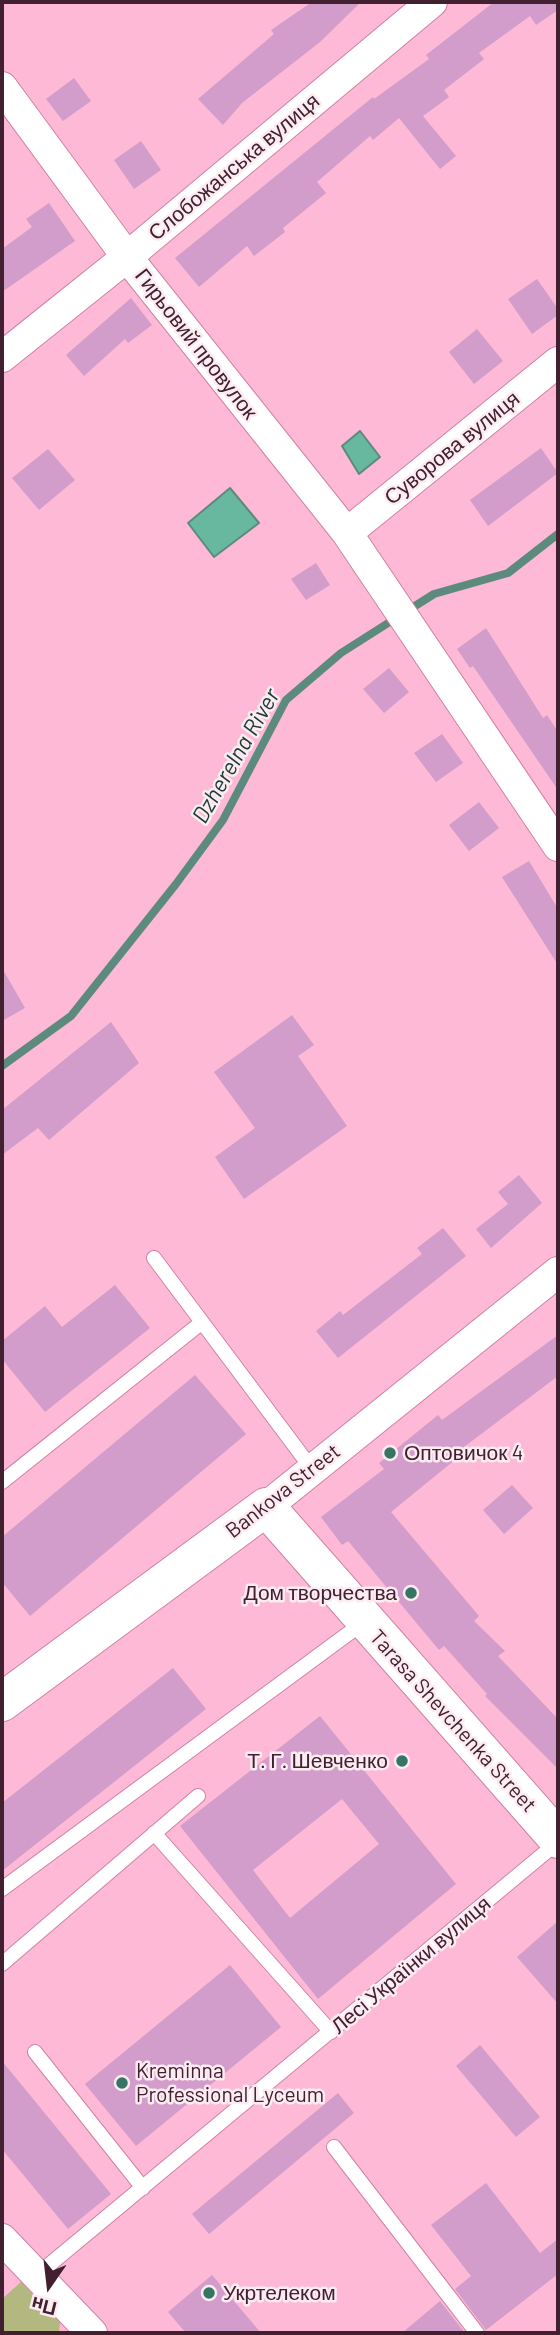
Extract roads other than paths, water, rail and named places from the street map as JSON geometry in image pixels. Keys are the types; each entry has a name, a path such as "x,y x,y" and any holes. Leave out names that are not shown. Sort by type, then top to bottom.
{"street":[{"name":"Слобожанська вулиця","path":"2,357 127,257 432,2"},
{"name":"Гирьовий провулок","path":"2,87 127,257 347,533 558,846"},
{"name":"Суворова вулиця","path":"347,533 558,362"},
{"name":"Bankova Street","path":"2,1702 266,1507 558,1272"},
{"name":"Tarasa Shevchenka Street","path":"266,1507 558,1841"},
{"path":"2,2239 92,2333"}],"lane":[{"path":"154,1258 312,1469"},
{"path":"2,1482 201,1323"},
{"path":"2,1889 365,1622"},
{"path":"2,1964 198,1796"},
{"path":"155,1833 331,2032"},
{"name":"Лесі Українки вулиця","path":"37,2275 558,1841"},
{"path":"35,2052 144,2188"},
{"path":"334,2147 477,2333"}],"waterway":[{"name":"Dzherelna River","path":"407,611 434,594 508,573 558,534"},
{"name":"Dzherelna River","path":"2,1066 71,1016 176,884 223,820 286,700 341,653 396,618"}],"place":[{"name":"Оптовичок 4","path":"390,1453"},
{"name":"Дом творчества","path":"411,1593"},
{"name":"Т. Г. Шевченко","path":"402,1761"},
{"name":"Kreminna Professional Lyceum","path":"122,2083"},
{"name":"Укртелеком","path":"209,2293"}]}
